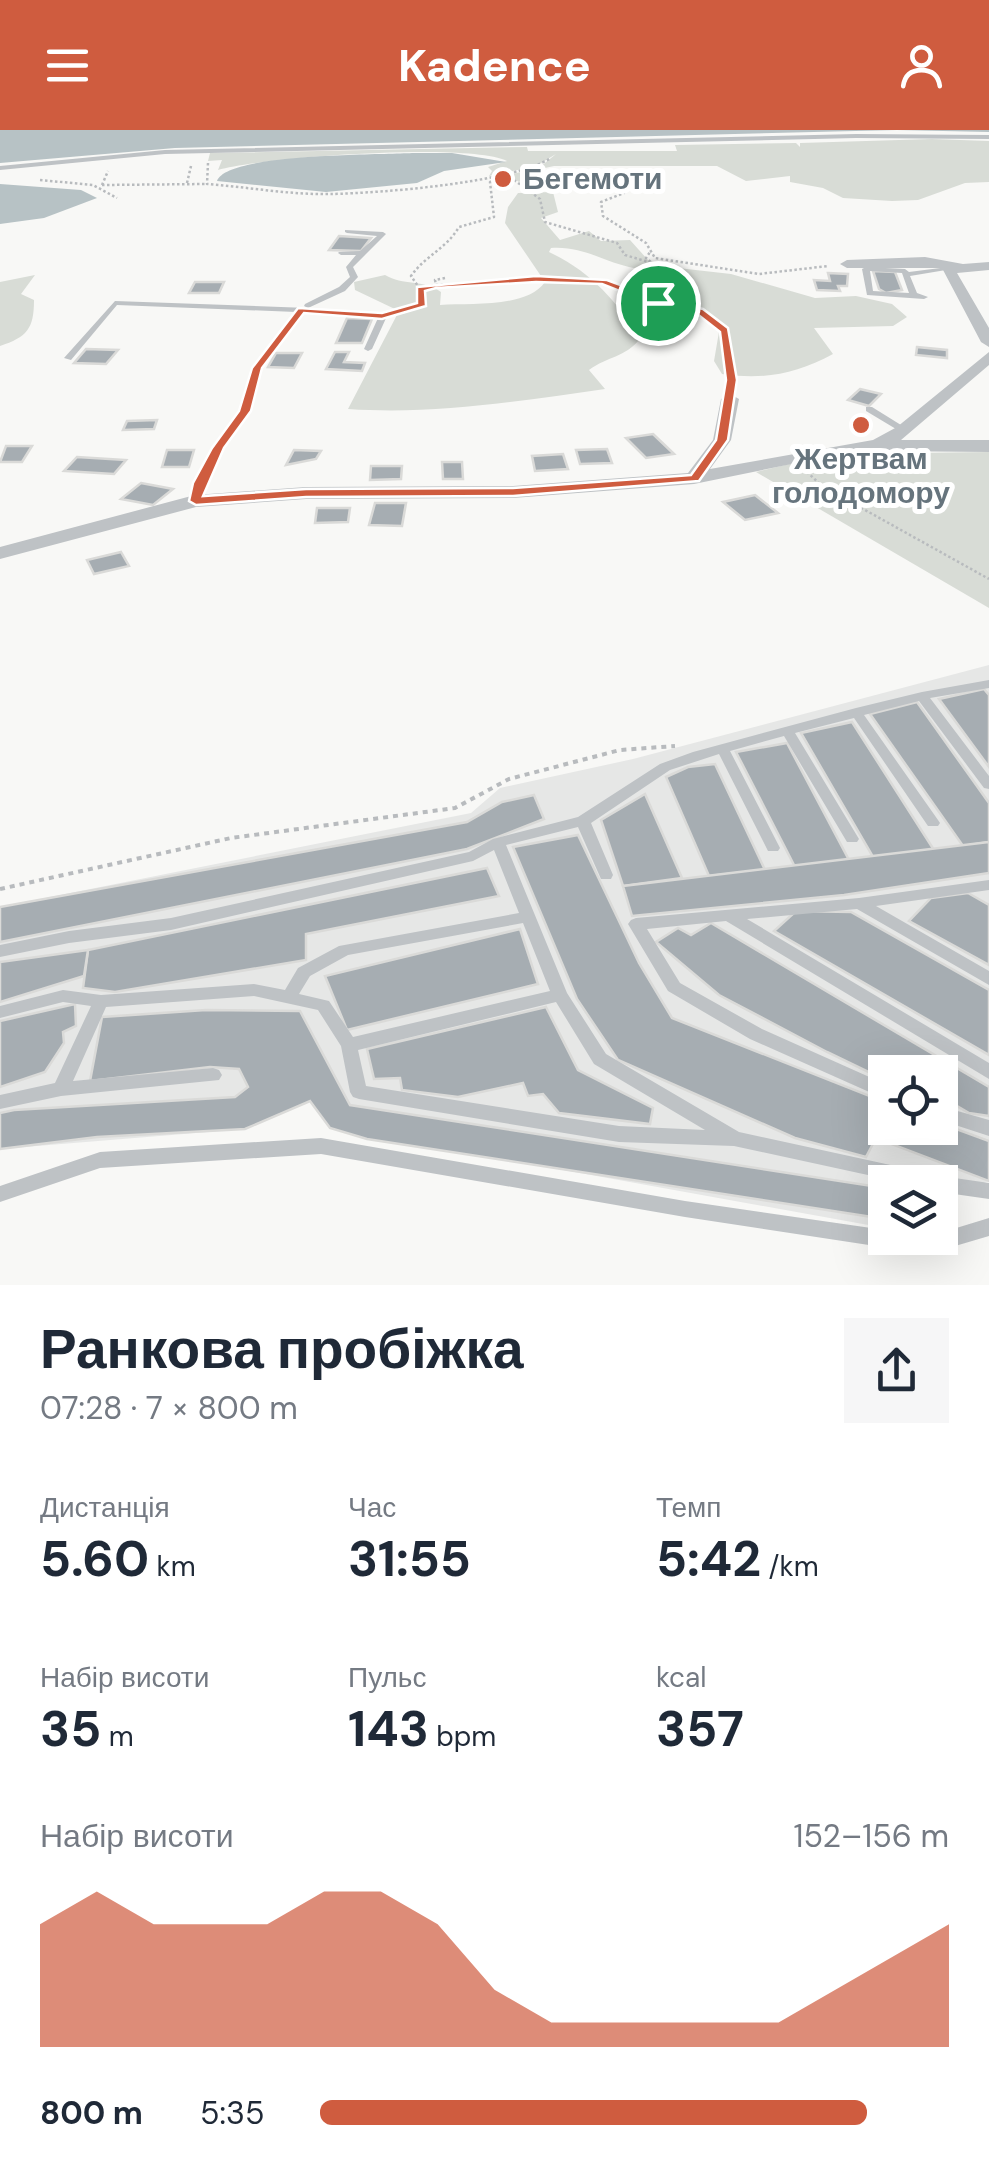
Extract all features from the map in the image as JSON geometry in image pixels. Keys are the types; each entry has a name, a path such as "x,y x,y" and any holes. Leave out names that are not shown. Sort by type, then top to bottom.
{"street":[{"path":"847,264 925,261 953,268 989,266"},
{"path":"953,268 989,342"},
{"path":"879,446 904,430 989,357"},
{"path":"694,478 722,440 730,399"},
{"path":"0,553 196,501 306,493 513,492 694,478 847,449 989,446"}],"lane":[{"path":"0,168 206,151 989,137"},
{"path":"196,501 212,460 245,411 257,368 302,310 342,289 355,274 348,266 383,234 347,231"},
{"path":"340,252 362,253"},
{"path":"906,274 919,296 870,293 866,269 893,268 906,274 953,268"},
{"path":"68,358 115,303 382,316 368,349"},
{"path":"869,409 904,430"},
{"path":"0,951 68,936 171,924 474,856 498,842 582,821 665,767 856,712 989,684"},
{"path":"922,696 989,786"},
{"path":"856,712 933,823"},
{"path":"788,732 852,839"},
{"path":"723,749 773,848"},
{"path":"582,821 606,875"},
{"path":"498,842 560,995 600,1059 736,1139"},
{"path":"868,1084 756,1034 674,987 636,924 859,903 987,886"},
{"path":"859,903 989,979"},
{"path":"728,915 989,1072"},
{"path":"289,997 304,972 344,950 527,916"},
{"path":"0,1012 63,996 101,1001 254,990 323,1005 348,1045 359,1092 619,1134 736,1139 868,1168"},
{"path":"348,1045 560,995"},
{"path":"61,1089 101,1001"},
{"path":"0,1102 61,1089 213,1074"},
{"path":"958,1119 989,1128"},
{"path":"0,1194 100,1160 321,1146 684,1209 928,1246 989,1227"},
{"path":"958,1186 989,1191"}],"path":[{"path":"100,188 187,182 330,194 506,174 538,166 558,152 555,142"},
{"path":"206,151 210,153 207,184"},
{"path":"187,182 191,166"},
{"path":"506,174 540,198 545,222 618,243 638,262 652,264 646,258 650,252"},
{"path":"382,316 422,304 420,289 411,276 423,258 447,247 459,227 478,225 494,217 496,204 490,182 506,174"},
{"path":"35,180 111,190 117,198"},
{"path":"625,186 624,193 601,202 602,216 672,264 759,274 847,264"},
{"path":"658,303 638,292 672,264"},
{"path":"436,285 435,280 444,278"},
{"path":"420,289 574,279 604,282 658,303 700,312 725,330 730,399"},
{"path":"847,449 841,458 806,472 822,486 989,578"},
{"path":"0,890 231,838 455,808 508,779 620,750 668,743"}],"shaded area":[{"path":"0,130 897,130 175,148 0,163"},
{"path":"897,130 989,130 989,132"},
{"path":"989,141 989,182 965,183 918,200 892,201 843,198 823,188 790,182 790,176 746,181 717,166 554,166 536,170 519,182 509,175 540,167 556,154 536,166 489,176 492,171 488,167 507,161 485,155 411,152 319,156 218,170 222,160 208,161 210,153 527,147 528,151 677,151 675,145 796,143 800,147 800,143"},
{"path":"452,153 506,162 444,171 417,183 326,192 217,181 227,172 274,160"},
{"path":"0,184 81,190 97,198 44,218 0,224"},
{"path":"553,192 558,212 541,218 560,240 589,231 601,241 630,240 648,260 669,267 731,274 815,298 856,296 892,304 907,317 893,326 814,328 833,354 793,371 766,376 722,374 714,361 720,326 683,311 684,306 696,305 694,300 638,292 684,279 582,251 551,248 549,252 601,288 640,339 628,350 589,370 605,389 445,408 348,409 399,311 355,290 354,282 385,275 427,285 441,292 440,305 497,302 525,296 545,282 505,223 508,207 518,193"},
{"path":"35,275 21,294 34,300 30,325 23,335 0,346 0,282"},
{"path":"989,452 989,608 756,472 831,454"},
{"path":"989,665 989,1181 958,1194 958,1165 868,1165 868,1225 330,1128 310,1101 245,1129 0,1149 0,907 471,813 500,788 633,759"}],"building":[{"path":"339,236 371,238 361,251 329,250"},
{"path":"873,271 895,272 902,290 886,293 879,289"},
{"path":"828,273 848,274 847,286 838,286 840,291 817,290 814,280 830,281"},
{"path":"195,282 224,282 219,293 189,293"},
{"path":"347,318 372,319 362,343 336,343"},
{"path":"917,347 947,350 947,358 916,355"},
{"path":"86,349 118,350 106,364 74,363"},
{"path":"335,352 349,352 344,362 365,363 362,371 326,369"},
{"path":"276,353 302,353 294,368 268,367"},
{"path":"860,389 881,394 869,406 848,400"},
{"path":"157,420 154,429 123,430 127,421"},
{"path":"653,434 674,454 646,458 626,438"},
{"path":"6,446 32,446 22,462 0,462"},
{"path":"607,449 612,463 580,464 576,450"},
{"path":"167,450 194,450 189,467 162,467"},
{"path":"294,450 321,451 316,459 286,465"},
{"path":"563,454 568,469 535,471 532,456"},
{"path":"77,457 126,460 114,474 64,471"},
{"path":"442,462 462,462 463,479 443,479"},
{"path":"371,466 402,466 401,479 370,480"},
{"path":"141,483 173,489 153,505 121,499"},
{"path":"755,495 778,513 745,520 723,502"},
{"path":"375,503 406,503 402,526 369,525"},
{"path":"317,508 350,508 348,522 315,523"},
{"path":"121,552 129,566 94,574 87,560"},
{"path":"984,689 989,695 989,767 939,699"},
{"path":"917,702 989,803 989,842 963,846 870,714"},
{"path":"852,722 934,850 873,857 801,733"},
{"path":"787,743 849,860 795,867 736,752"},
{"path":"715,764 765,870 709,876 666,777 688,767"},
{"path":"645,794 682,878 623,886 601,820"},
{"path":"534,795 544,819 467,849 0,942 0,907 467,822 502,802"},
{"path":"578,835 639,963 672,1018 868,1095 868,1145 872,1145 866,1157 795,1138 618,1060 577,999 513,847"},
{"path":"989,842 989,873 844,895 632,916 623,886"},
{"path":"487,868 499,896 306,934 306,960 115,992 83,988 88,950"},
{"path":"968,893 989,905 989,965 909,921 931,898"},
{"path":"796,911 851,912 989,990 989,1055 774,931"},
{"path":"711,923 935,1055 868,1055 868,1072 827,1052 719,995 656,942 678,928 691,935"},
{"path":"520,929 538,984 347,1030 325,976"},
{"path":"88,950 84,976 0,1002 0,962"},
{"path":"75,1004 76,1026 63,1032 64,1043 45,1072 0,1087 0,1021"},
{"path":"546,1007 578,1070 653,1108 650,1124 559,1113 543,1094 528,1096 523,1083 458,1097 402,1090 400,1078 374,1079 367,1049"},
{"path":"206,1010 300,1011 350,1105 868,1185 868,1216 367,1139 330,1128 310,1101 245,1129 97,1137 0,1149 0,1113 235,1097 248,1087 239,1069 210,1067 90,1081 102,1017"},
{"path":"958,1069 989,1087 989,1116 958,1107"},
{"path":"958,1130 989,1141 989,1181 958,1169 958,1165 947,1165 894,1145 958,1145"}],"place":[{"name":"Бегемоти","path":"503,179"},
{"name":"Жертвам голодомору","path":"861,425"}],"route":[{"path":"536,279 604,282 626,294 658,303 700,312 725,330 732,380 722,440 694,478 513,492 306,493 196,501 199,483 218,448 245,411 257,368 302,310 382,316 422,304 420,289 436,285 536,279"}]}
